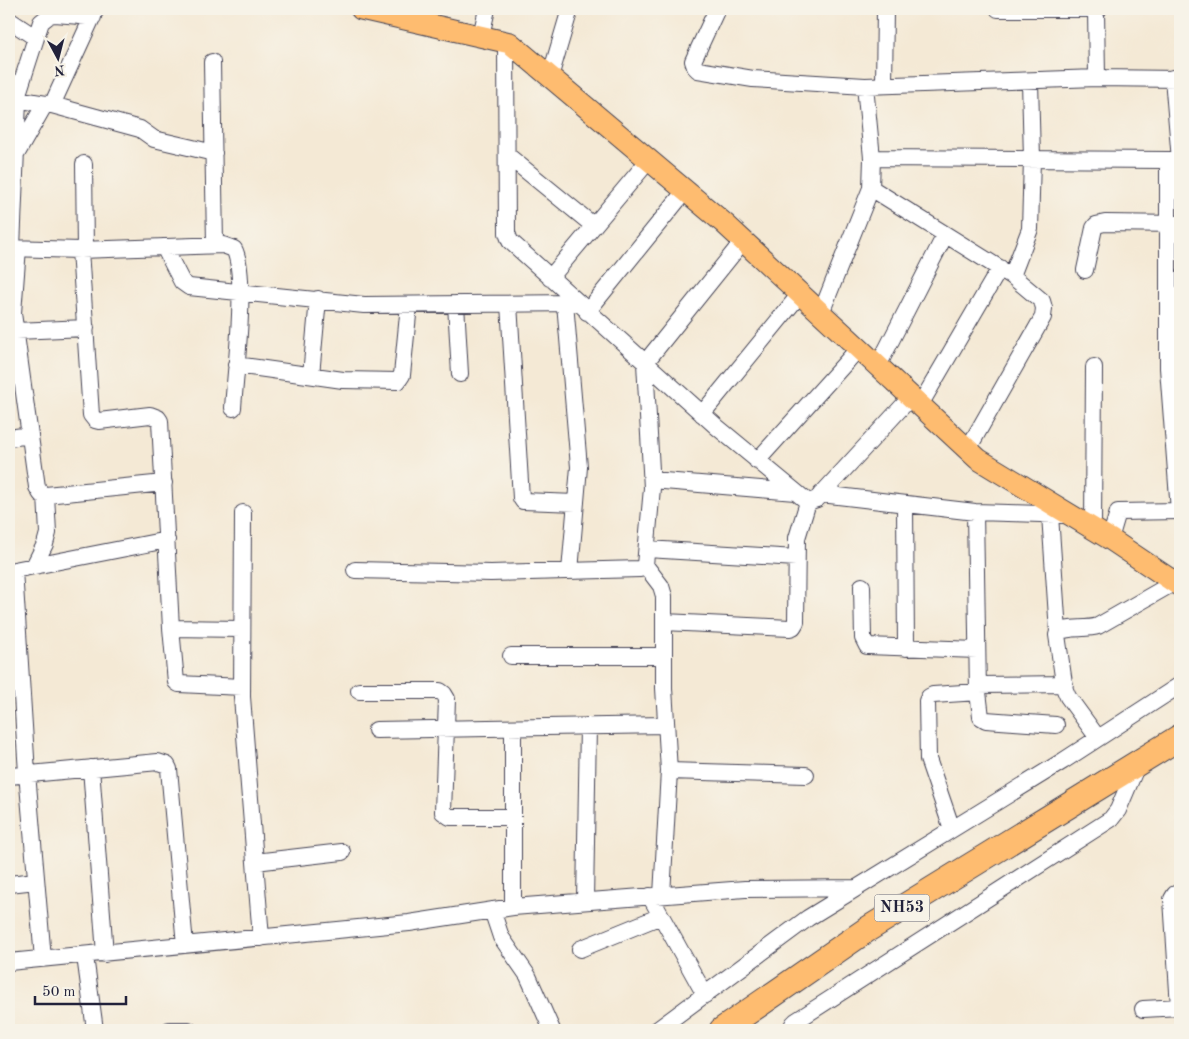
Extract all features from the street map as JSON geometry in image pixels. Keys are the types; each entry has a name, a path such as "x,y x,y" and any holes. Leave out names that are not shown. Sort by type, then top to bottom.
{"highway":[{"name":"NH53","path":"722,1030 868,929 1180,737"}],"main road":[{"path":"363,9 510,43 744,242 978,459 1072,515 1178,584"}],"street":[{"path":"481,36 487,9"},
{"path":"550,77 570,9"},
{"path":"717,9 693,61 695,68 698,70 753,79 865,86 1097,78 1176,79 1176,160 1168,368 1176,429 1179,511 1118,512 1102,534"},
{"path":"884,85 885,9"},
{"path":"998,9 1098,9 1097,78"},
{"path":"16,155 49,105 94,13 50,15 41,22 14,100 16,155 12,319 37,486 41,494 164,483"},
{"path":"9,20 36,38"},
{"path":"506,42 507,233 513,245 550,278 577,306 794,492"},
{"path":"212,62 215,246"},
{"path":"664,622 793,627 796,622 797,538 815,498 916,401 1006,272 1030,228 1032,159 1030,80"},
{"path":"821,313 871,188 872,158 865,86"},
{"path":"14,100 49,105 140,129 154,139 214,153"},
{"path":"506,155 594,226"},
{"path":"872,158 1176,160"},
{"path":"550,278 649,160"},
{"path":"84,164 83,250 86,328 93,418 99,421 150,415 158,418 160,421 171,628 176,682 179,684 242,687"},
{"path":"871,188 1006,272 1042,301 1044,308 1043,317 968,449"},
{"path":"570,571 578,460 577,306 685,191"},
{"path":"1085,270 1096,225 1105,223 1174,224"},
{"path":"878,366 945,235"},
{"path":"355,570 491,573 640,569 646,557 652,493 645,363 744,242"},
{"path":"13,248 83,250 229,246 234,249 237,255 244,292 242,366 233,408"},
{"path":"164,247 185,285 364,305 509,304 577,306"},
{"path":"702,414 800,294"},
{"path":"311,375 318,300"},
{"path":"456,304 460,374"},
{"path":"509,304 520,498 523,501 576,503"},
{"path":"242,366 343,380 398,382 402,375 409,305"},
{"path":"12,319 86,328"},
{"path":"757,461 859,348"},
{"path":"1094,368 1102,534"},
{"path":"9,438 30,435"},
{"path":"652,480 794,492 815,498 905,504 975,512 1072,515"},
{"path":"34,566 45,544 48,533 46,495"},
{"path":"905,504 906,648"},
{"path":"975,512 978,688 981,717 986,720 1056,725"},
{"path":"243,513 242,687 261,938"},
{"path":"1050,515 1057,635 1065,684 1068,697 1098,738"},
{"path":"43,959 27,773 16,697 11,571 167,540"},
{"path":"646,557 796,558"},
{"path":"646,557 662,589 669,771 656,896 661,916 705,995"},
{"path":"1058,632 1098,626 1178,584"},
{"path":"862,586 863,638 867,646 978,650"},
{"path":"171,628 242,629"},
{"path":"511,656 664,656"},
{"path":"952,829 928,759 927,701 929,697 933,694 978,688 1065,684"},
{"path":"657,1030 808,918 1180,685"},
{"path":"359,691 440,691 444,694 447,698 447,729 442,807 446,815 450,817 513,817"},
{"path":"376,730 666,725"},
{"path":"585,902 588,726"},
{"path":"513,728 513,907"},
{"path":"9,776 158,762 167,765 169,769 185,945"},
{"path":"791,1030 796,1020 1111,819 1118,810 1139,762"},
{"path":"91,768 105,954"},
{"path":"669,771 806,775"},
{"path":"255,862 342,852"},
{"path":"9,884 36,881"},
{"path":"9,962 409,923 513,907 745,889 857,888"},
{"path":"1144,1009 1180,1007 1172,899 1175,894 1180,893"},
{"path":"492,910 501,937 528,976 552,1030"},
{"path":"580,949 661,916"},
{"path":"85,956 95,1030"},
{"path":"169,1030 189,1030"}]}
